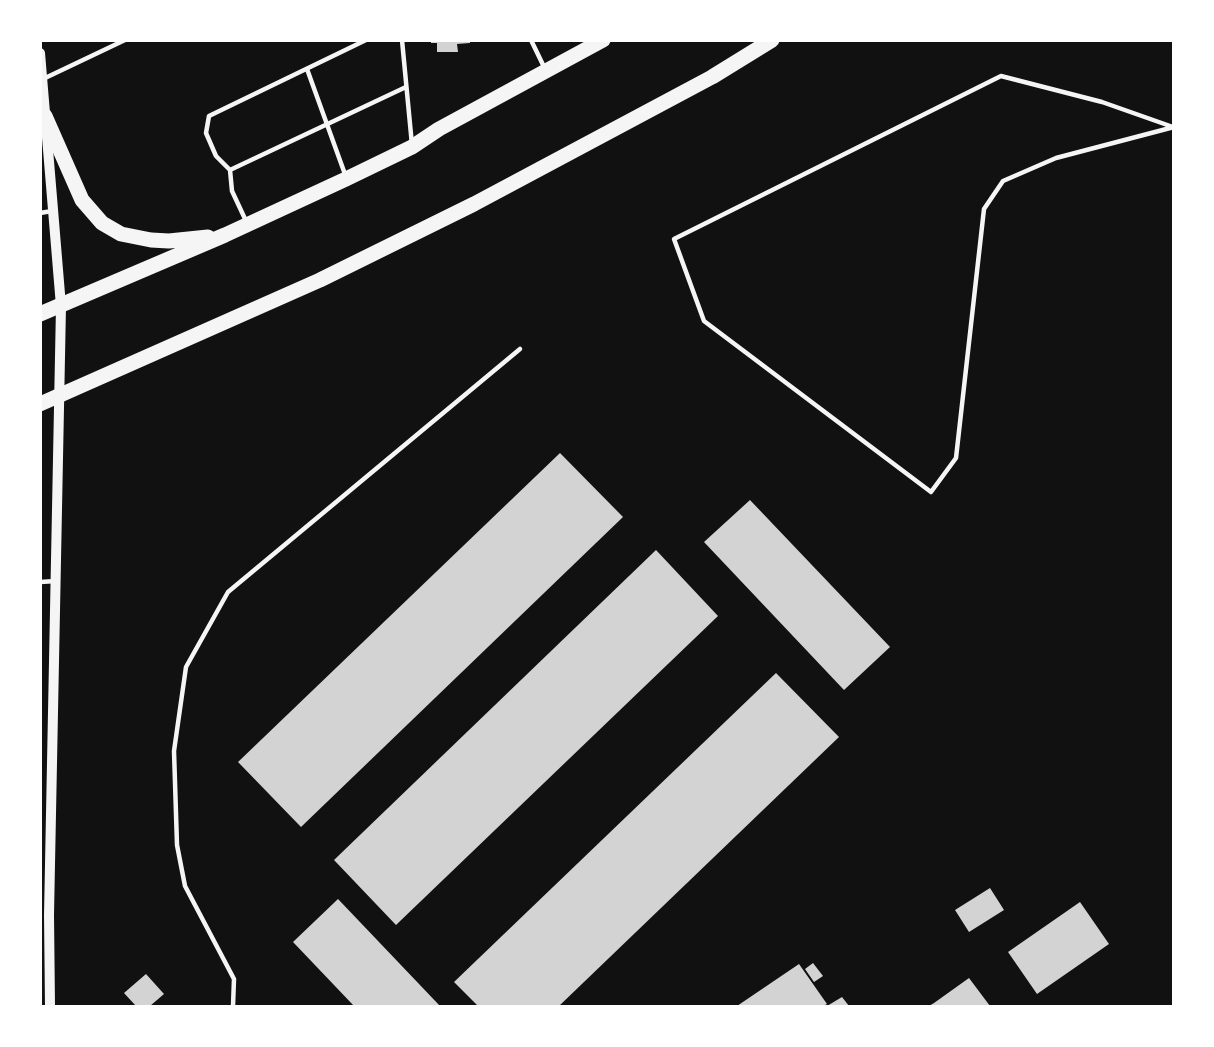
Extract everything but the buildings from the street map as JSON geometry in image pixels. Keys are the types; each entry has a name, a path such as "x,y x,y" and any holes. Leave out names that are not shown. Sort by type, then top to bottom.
{"main road":[{"path":"40,314 225,235 346,180 412,147 439,129 603,40"},
{"path":"40,404 320,280 474,204 712,77 772,40"},
{"path":"45,116 82,201 102,223 121,234 151,240 169,241 225,235"}],"street":[{"path":"40,53 61,306 49,915 50,1006"}],"lane":[{"path":"43,79 125,40"},
{"path":"247,225 232,191 230,170 216,156 206,133 209,116 366,40"},
{"path":"402,40 412,147"},
{"path":"531,40 546,71"},
{"path":"307,69 346,180"},
{"path":"1001,76 1102,102 1173,127 1056,158 1003,181 984,209 956,458 932,492 704,321 674,239 1001,76"},
{"path":"230,170 406,87"},
{"path":"40,213 54,210"},
{"path":"233,1006 234,979 185,886 177,845 174,751 186,667 228,592 520,349"},
{"path":"40,582 57,581"}]}
